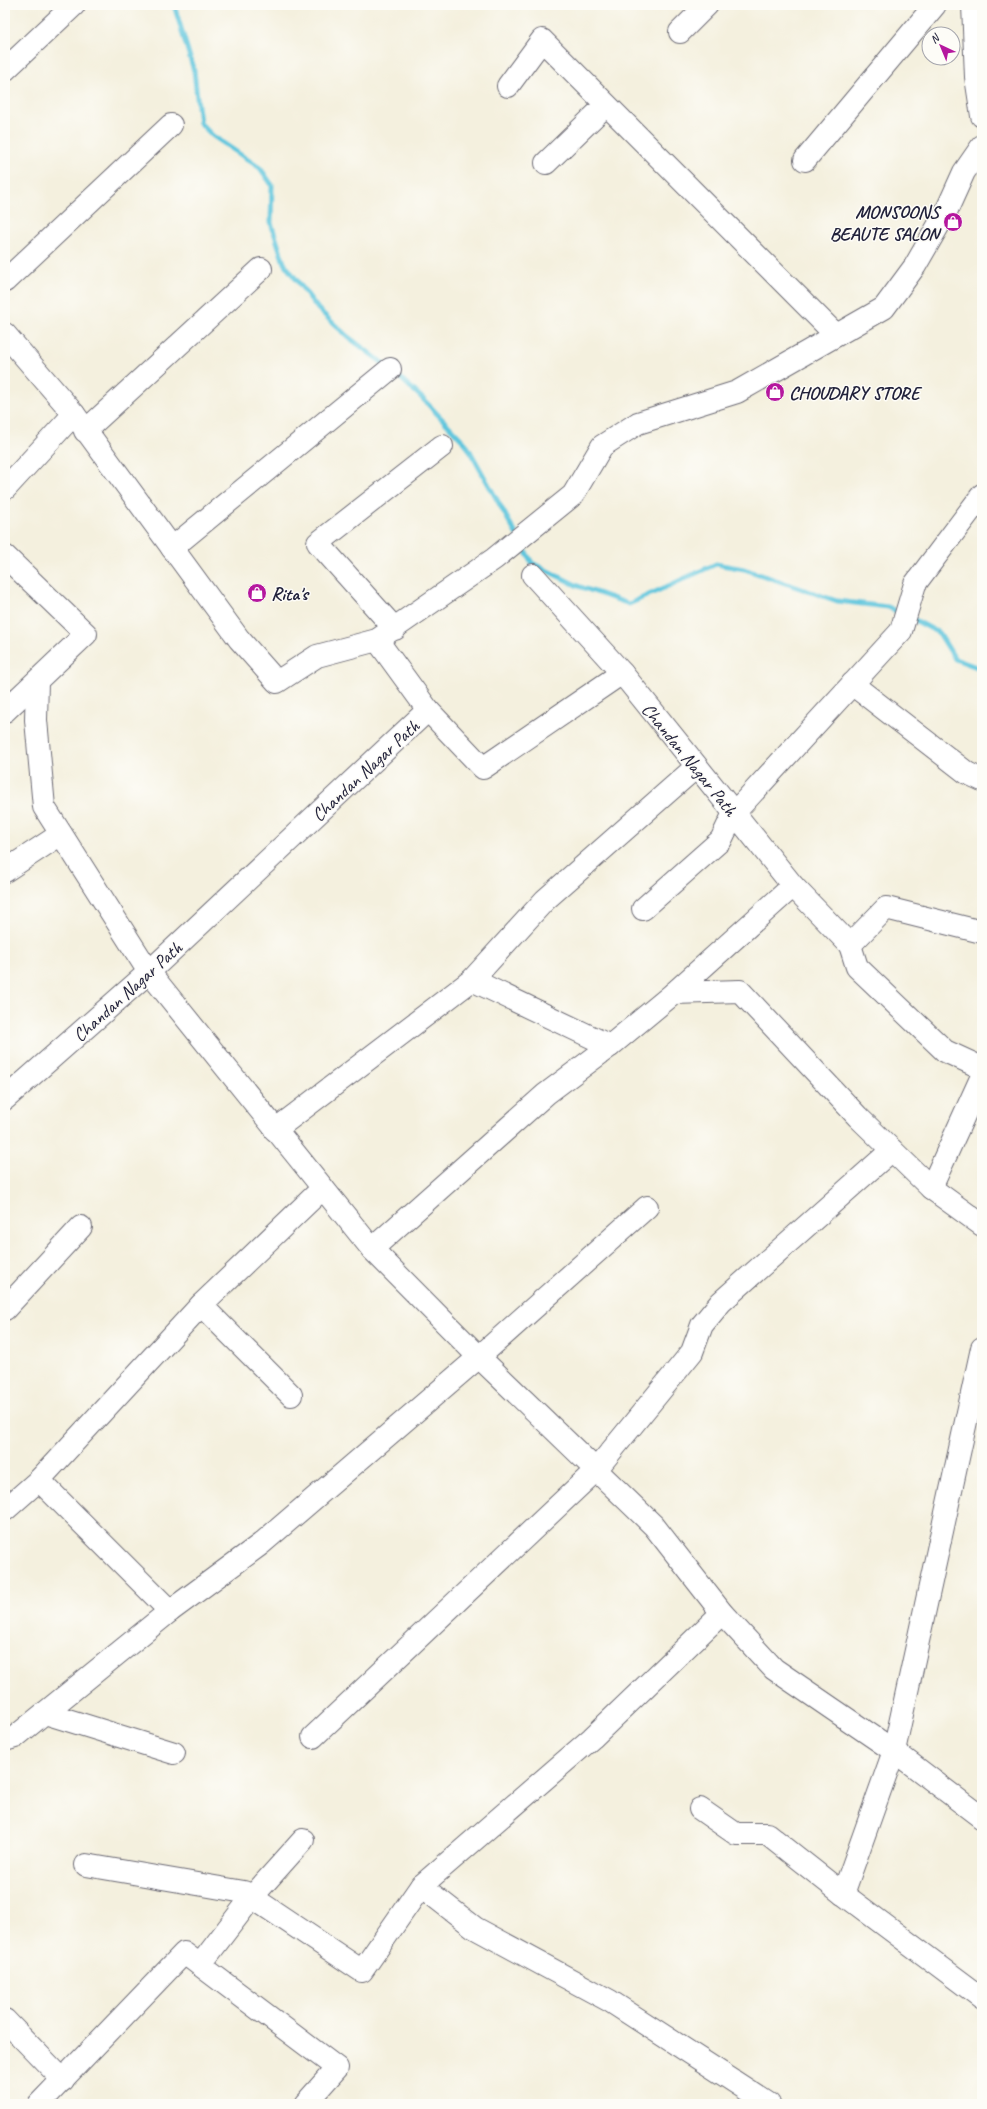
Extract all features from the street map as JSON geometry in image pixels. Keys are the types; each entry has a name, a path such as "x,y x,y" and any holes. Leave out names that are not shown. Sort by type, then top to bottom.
{"street":[{"path":"5,70 74,5"},
{"path":"680,32 707,5"},
{"path":"805,160 935,5"},
{"path":"973,5 976,78 982,116"},
{"path":"508,86 542,40 836,335"},
{"path":"546,163 606,105"},
{"path":"5,281 171,125"},
{"path":"5,334 80,422 239,639 277,682 317,656 377,640 396,629 494,559 573,495 602,446 638,423 737,392 884,308 915,266 945,214 964,172 982,146"},
{"path":"5,489 80,422 261,269"},
{"path":"172,548 390,369"},
{"path":"396,629 318,544 442,446"},
{"path":"643,909 721,840 734,813 901,631 915,584 981,499"},
{"path":"5,556 86,634 5,711"},
{"path":"533,575 622,673"},
{"path":"377,640 428,710"},
{"name":"Chandan Nagar Path","path":"5,1099 149,972 428,710 483,768 622,673 793,886 850,945"},
{"path":"37,681 36,720 44,807 149,972 372,1249 479,1358 654,1526 722,1613 774,1669 894,1751 982,1818"},
{"path":"852,684 967,773 982,780"},
{"path":"275,1130 472,980 545,900 696,766"},
{"path":"5,871 61,834"},
{"path":"372,1249 546,1094 610,1046 674,993 793,886"},
{"path":"982,932 886,908 850,945 857,967 944,1051 982,1068"},
{"path":"472,980 610,1046"},
{"path":"674,993 740,991 892,1150 931,1188 982,1225"},
{"path":"931,1188 982,1076"},
{"path":"313,1737 595,1470 692,1352 702,1325 721,1302 892,1150"},
{"path":"5,1510 39,1480 201,1305 323,1188"},
{"path":"5,1740 14,1737 170,1611 261,1544 479,1358 647,1207"},
{"path":"5,1309 81,1227"},
{"path":"201,1305 291,1395"},
{"path":"843,1894 894,1751 982,1353"},
{"path":"39,1480 170,1611"},
{"path":"86,1865 244,1892 362,1971 421,1886 592,1738 722,1613"},
{"path":"45,1713 174,1753"},
{"path":"700,1809 736,1834 767,1834 843,1894 982,1998"},
{"path":"200,1965 252,1898 303,1840"},
{"path":"421,1886 475,1928 610,2001 769,2104"},
{"path":"39,2104 184,1953 338,2068 305,2104"},
{"path":"5,2020 63,2080"}],"waterway":[{"path":"174,5 194,71 200,123 213,136 260,168 272,185 271,223 284,263 318,309 347,336 385,365"},
{"path":"393,371 422,398 466,444 516,534"},
{"path":"521,543 532,563 578,586 629,604 716,564 744,569 837,601 888,607 900,613"},
{"path":"911,618 939,633 955,659 982,669"}],"place":[{"name":"MONSOONS BEAUTE SALON","path":"953,222"},
{"name":"CHOUDARY STORE","path":"775,392"},
{"name":"Rita's","path":"257,593"}]}
